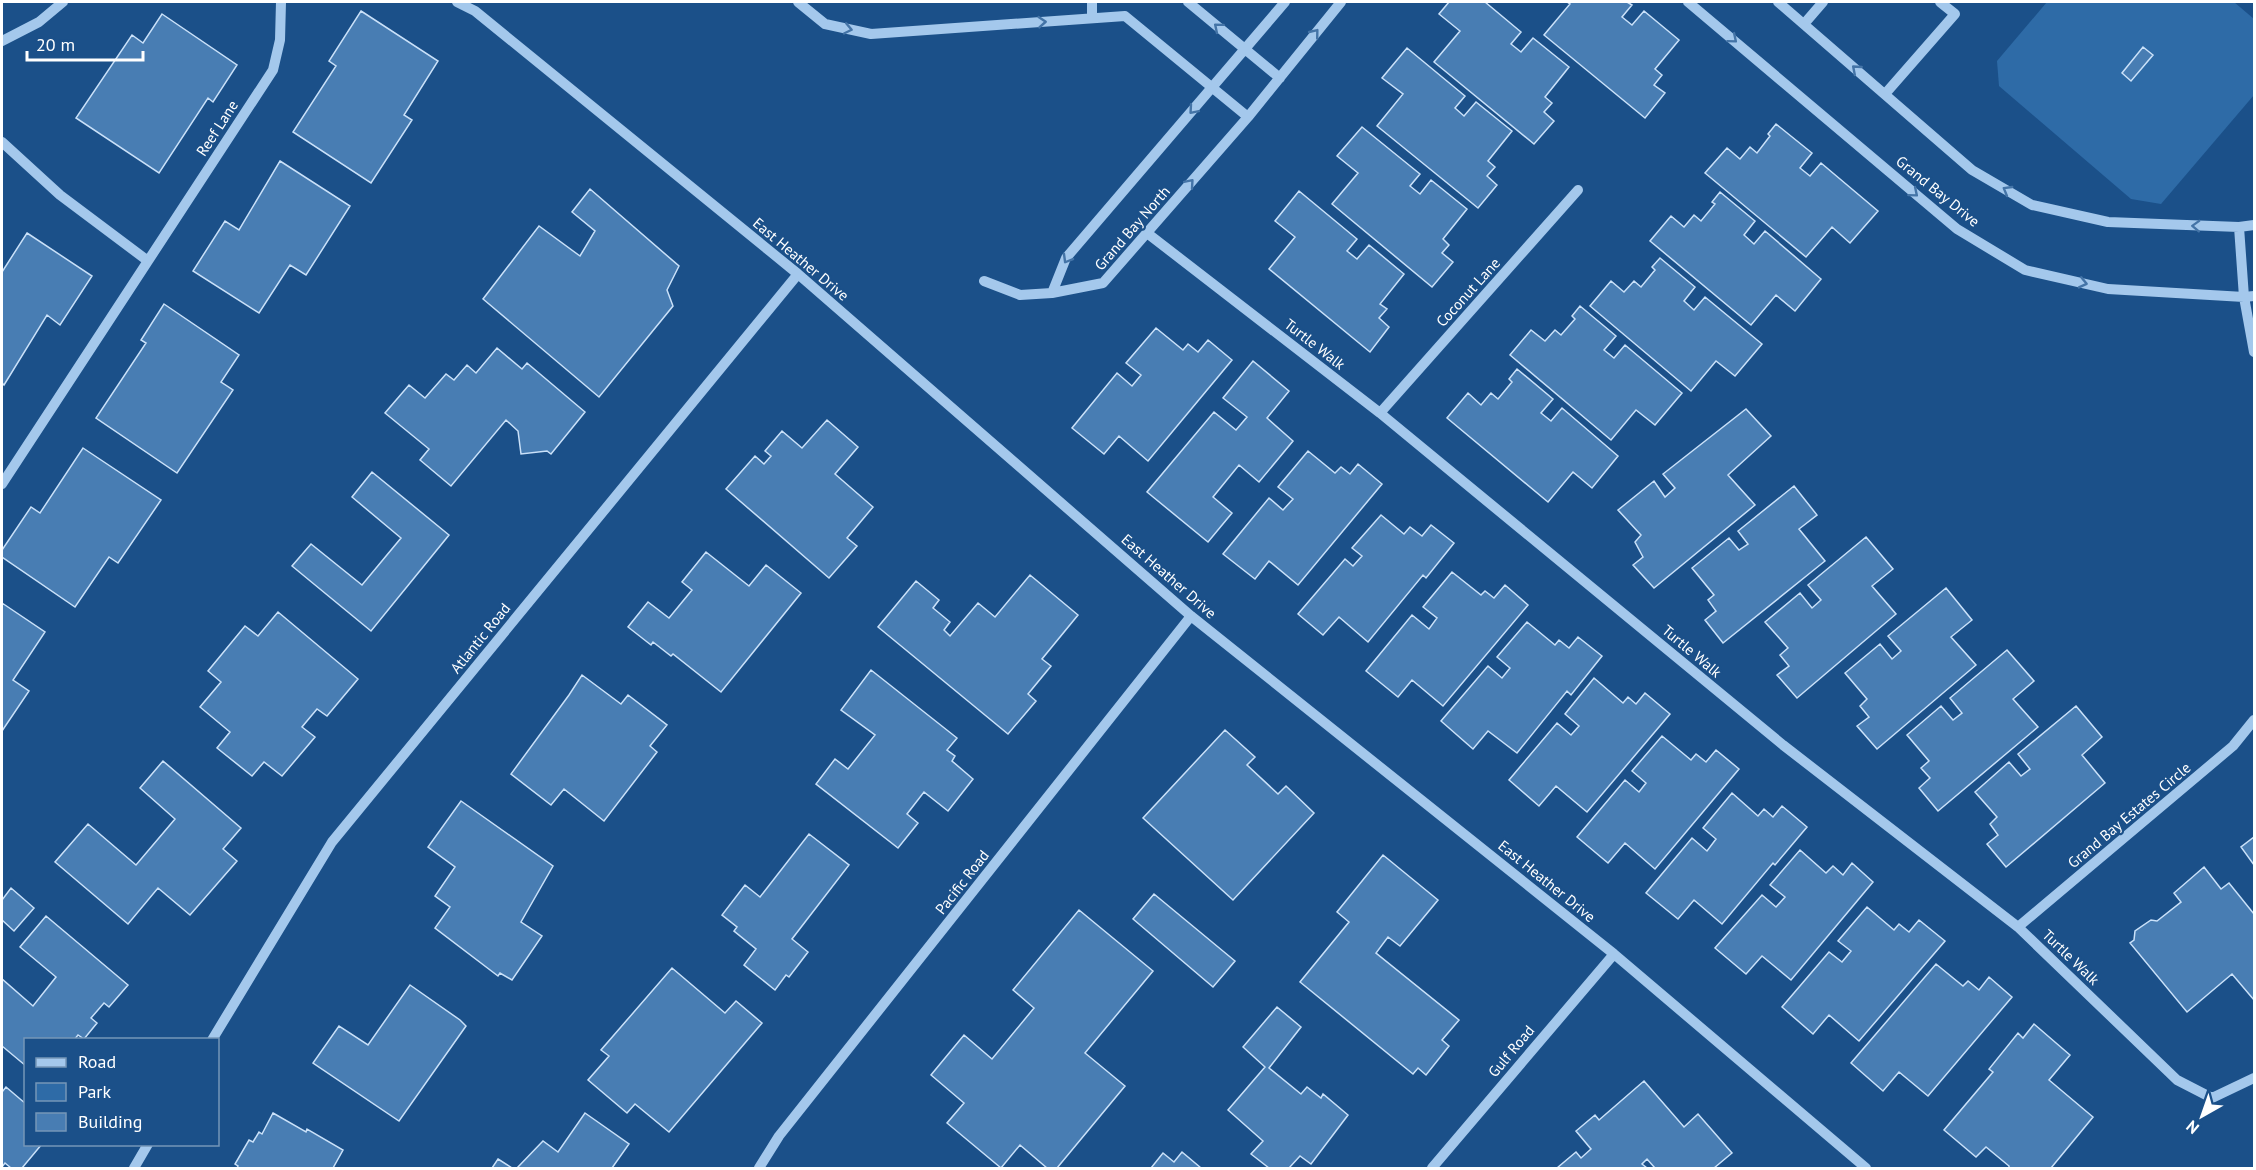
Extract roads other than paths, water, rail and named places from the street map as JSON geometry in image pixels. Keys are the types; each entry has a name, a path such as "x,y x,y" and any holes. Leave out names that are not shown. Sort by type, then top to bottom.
{"street":[{"path":"2,41 39,22 63,2"},
{"name":"Reef Lane","path":"2,484 273,70 280,40 281,2"},
{"name":"East Heather Drive","path":"457,2 476,10 798,274 1191,616 1614,954 1866,1168"},
{"path":"798,2 825,24 871,34 1125,15 1248,117"},
{"path":"1092,2 1092,18"},
{"path":"1188,2 1280,78"},
{"name":"Grand Bay North","path":"1052,293 1066,258 1285,2"},
{"name":"Grand Bay North","path":"1052,293 1103,283 1248,117 1341,2"},
{"name":"Grand Bay Drive","path":"1688,2 1957,229 2025,270 2108,289 2249,296"},
{"path":"1778,2 1972,170 2032,205 2108,222 2239,227 2254,225"},
{"path":"1804,24 1823,2"},
{"path":"1885,94 1955,14 1940,2"},
{"path":"2,142 60,195 148,261"},
{"name":"Coconut Lane","path":"1380,413 1578,190"},
{"path":"2239,227 2254,352"},
{"name":"Turtle Walk","path":"1147,233 1380,413 1783,746 2018,927 2177,1080 2212,1098 2254,1078"},
{"name":"Atlantic Road","path":"213,1038 332,842 798,274"},
{"path":"984,281 1020,295 1052,293"},
{"name":"Pacific Road","path":"759,1168 779,1137 1191,616"},
{"name":"Grand Bay Estates Circle","path":"2018,927 2233,747 2254,720"},
{"name":"Gulf Road","path":"1432,1168 1614,954"},
{"path":"134,1168 147,1146"}]}
